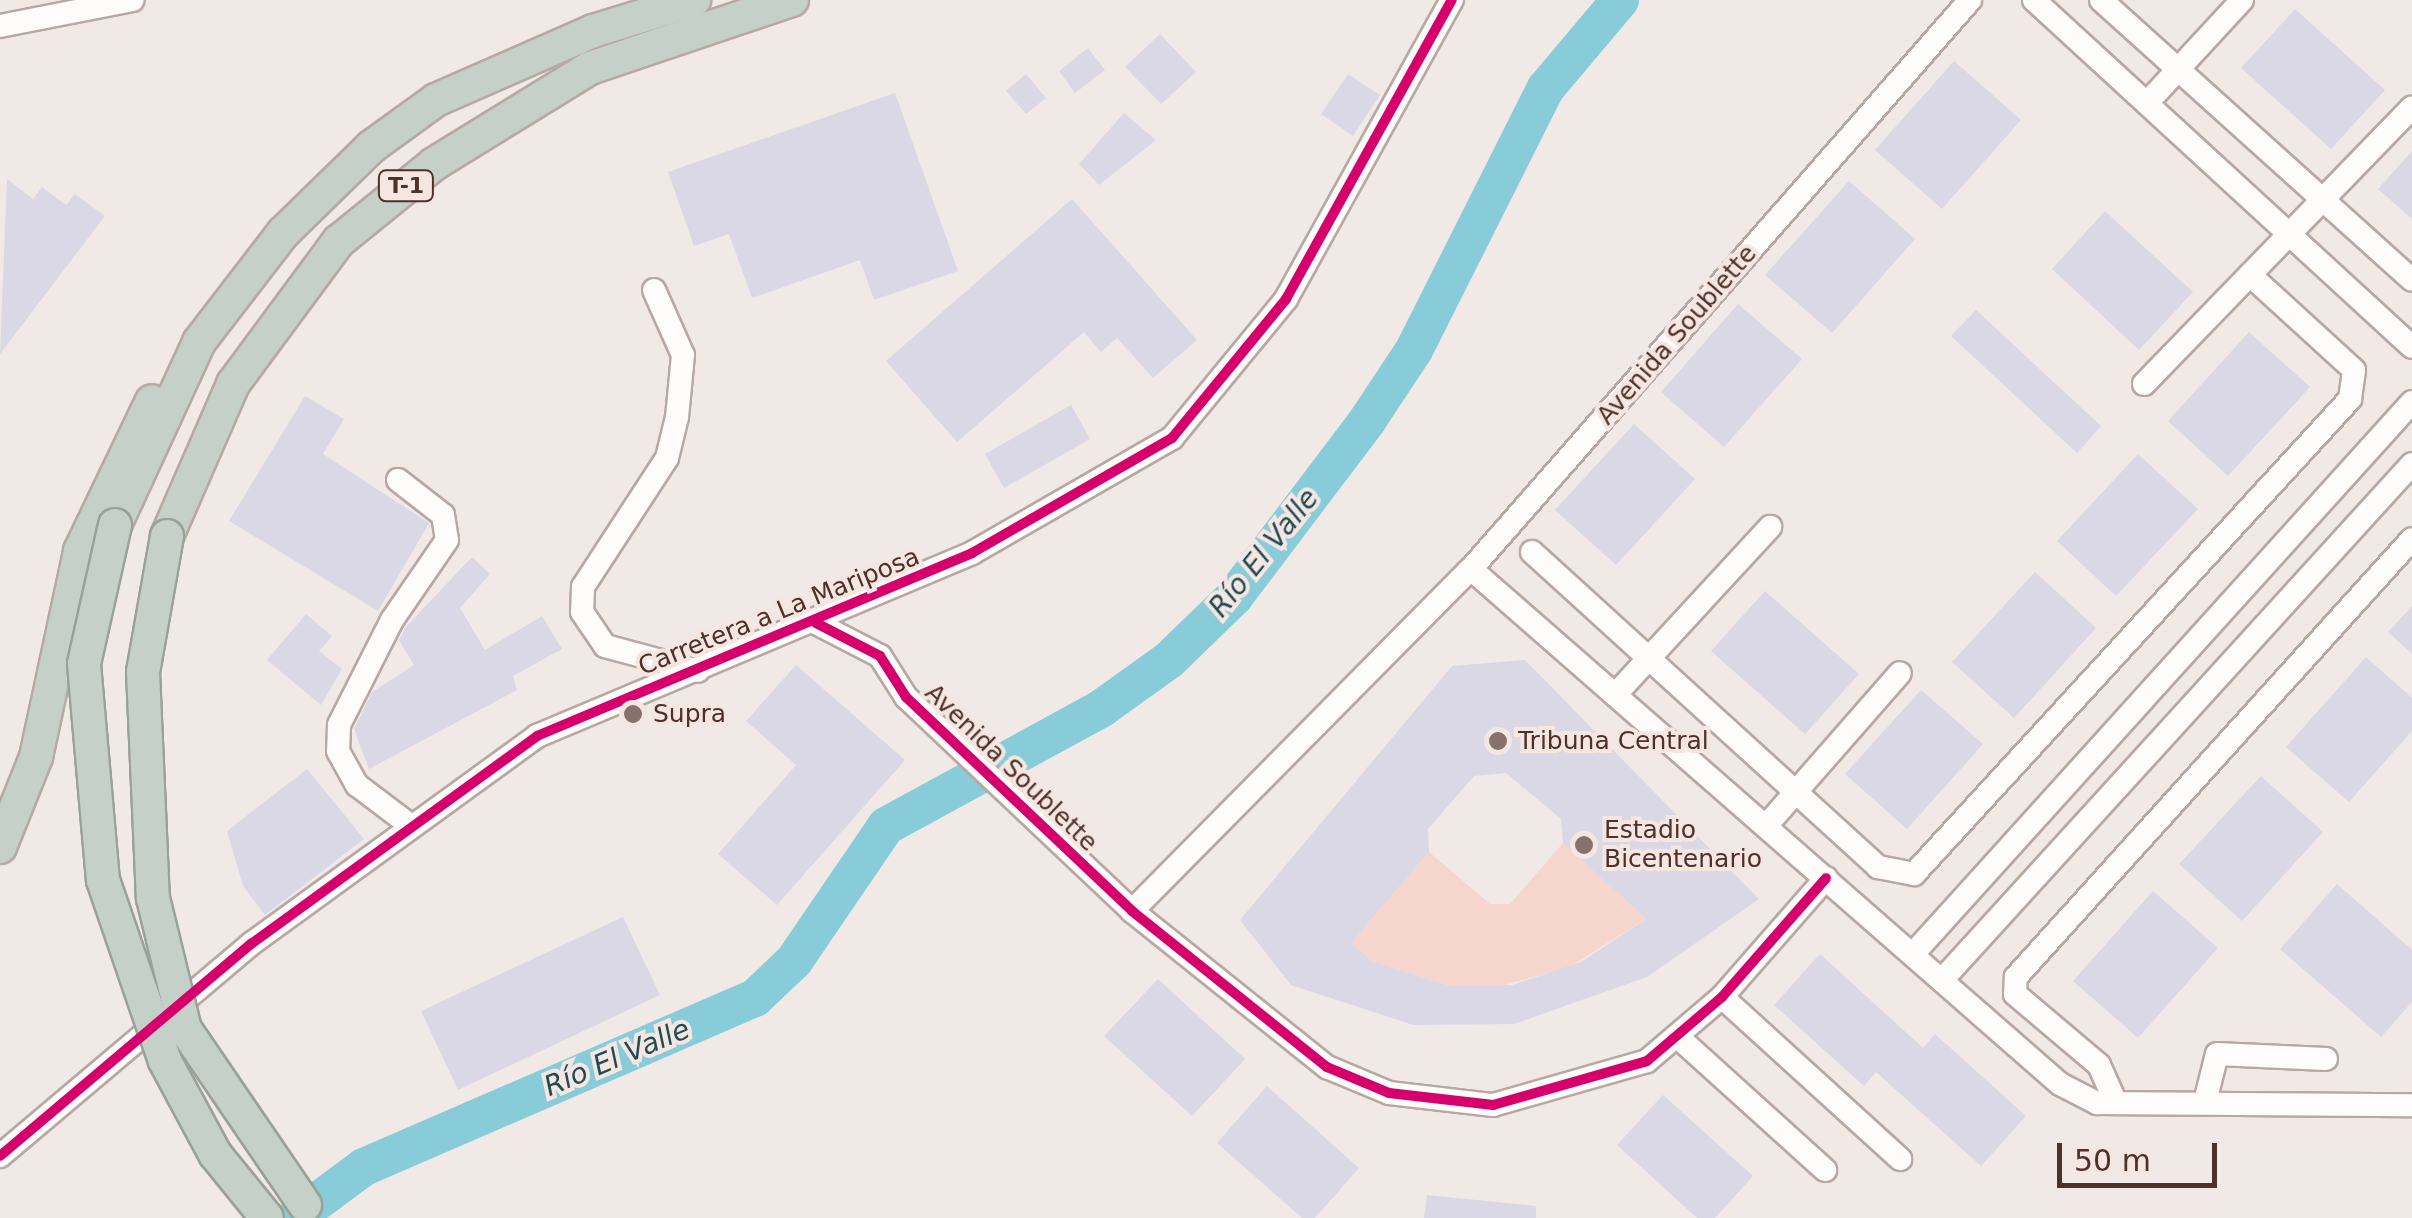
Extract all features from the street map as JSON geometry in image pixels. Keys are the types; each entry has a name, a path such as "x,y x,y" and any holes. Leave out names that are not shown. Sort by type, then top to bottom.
{"highway":[{"name":"T-1","path":"268,1218 215,1154 165,1062 102,880 84,664 115,525 175,382 284,233 371,146 436,100 594,31 694,0"},
{"name":"T-1","path":"318,1218 199,1056 172,983 144,795 144,672 168,536 233,384 339,241 434,164 590,68 792,0"},
{"path":"0,847 36,757 80,551 126,439 175,382"}],"street":[{"path":"0,26 132,0"},
{"name":"Carretera a La Mariposa","path":"0,1156 252,944 410,826 578,713 698,671 816,623 1002,538 1172,438 1286,299 1452,0"},
{"name":"Avenida Soublette","path":"816,623 871,648 969,758 1132,910 1471,569 1970,0"},
{"path":"2034,0 2412,347"},
{"path":"2101,0 2412,280"},
{"path":"2147,104 2242,0"},
{"path":"2144,384 2324,204 2412,107"},
{"path":"1532,552 1878,867 1914,874 2350,399 2354,370 2250,275"},
{"path":"654,290 683,355 674,430 667,458 583,587 582,612 605,646 698,671"},
{"path":"1912,954 2412,402"},
{"path":"1942,980 2412,464"},
{"path":"398,480 443,515 447,540 392,620 339,725 338,752 357,785 410,826"},
{"path":"1615,695 1770,528"},
{"path":"2116,1103 2099,1065 2015,994 2016,978 2412,539"},
{"path":"1471,569 2060,1084 2116,1103 2412,1105"},
{"path":"1766,826 1900,673"},
{"path":"1132,910 1326,1067 1389,1092 1449,1104 1537,1099 1646,1060 1679,1038 1722,997 1826,878"},
{"path":"1722,997 1900,1159"},
{"path":"1679,1038 1825,1170"},
{"path":"2205,1102 2217,1054 2326,1059"}],"shaded area":[{"path":"1563,843 1646,919 1569,967 1497,987 1450,986 1374,962 1351,943 1429,852 1490,904 1510,904"}],"building":[{"path":"2295,9 2385,90 2331,149 2241,68"},
{"path":"1160,34 1196,72 1161,104 1125,67"},
{"path":"1088,48 1105,70 1075,93 1059,71"},
{"path":"1954,61 2021,120 1942,209 1875,150"},
{"path":"1026,74 1046,98 1026,114 1006,91"},
{"path":"1348,74 1380,95 1353,136 1321,114"},
{"path":"895,93 958,271 874,300 860,260 752,298 729,234 694,246 668,172"},
{"path":"1124,113 1156,140 1099,185 1079,164"},
{"path":"2412,151 2412,219 2378,189"},
{"path":"7,179 33,199 42,187 66,205 75,194 105,216 0,354"},
{"path":"1849,181 1915,239 1832,333 1765,275"},
{"path":"1072,199 1197,340 1153,378 1117,338 1101,352 1084,332 957,442 886,361"},
{"path":"2105,211 2193,292 2139,350 2052,269"},
{"path":"1738,304 1802,359 1724,447 1661,392"},
{"path":"1976,310 2101,426 2077,453 1951,336"},
{"path":"2249,332 2310,387 2228,476 2168,421"},
{"path":"305,396 344,419 323,454 429,523 378,611 229,521"},
{"path":"1071,405 1090,439 1004,488 985,454"},
{"path":"1634,424 1695,479 1616,565 1555,510"},
{"path":"2138,454 2198,509 2116,596 2057,541"},
{"path":"472,557 490,574 460,608 485,650 542,616 562,649 513,676 517,690 369,769 354,729 372,692 414,665 399,640 405,628"},
{"path":"2035,572 2096,628 2014,718 1952,662"},
{"path":"1765,591 1859,674 1805,734 1711,651"},
{"path":"2412,606 2412,654 2388,632"},
{"path":"306,614 332,636 319,651 342,669 321,705 267,660"},
{"path":"2366,657 2412,698 2412,731 2349,802 2286,747"},
{"path":"1525,660 1759,899 1647,977 1514,1024 1413,1025 1291,985 1240,920 1452,666","holes":["1506,773 1561,819 1563,843 1646,919 1581,962 1512,985 1450,986 1374,962 1351,943 1429,852 1428,829 1474,776"]},
{"path":"796,665 905,760 777,905 718,854 796,765 746,721"},
{"path":"1921,690 1983,744 1907,829 1845,774"},
{"path":"307,769 364,839 265,915 243,886 227,831"},
{"path":"2261,776 2323,832 2242,921 2179,864"},
{"path":"2337,884 2412,950 2412,1002 2381,1037 2280,949"},
{"path":"2153,891 2218,948 2138,1038 2073,981"},
{"path":"623,917 660,995 458,1090 421,1011"},
{"path":"1820,954 1923,1048 1935,1034 2026,1116 1981,1166 1876,1072 1864,1086 1774,1005"},
{"path":"1158,979 1245,1059 1192,1116 1104,1036"},
{"path":"1267,1086 1359,1168 1315,1218 1302,1218 1217,1143"},
{"path":"1663,1095 1753,1176 1715,1218 1697,1218 1617,1145"},
{"path":"1427,1195 1536,1206 1536,1218 1424,1218"}],"waterway":[{"name":"Río El Valle","path":"295,1218 364,1167 755,998 794,961 886,826 1102,708 1169,660 1234,597 1367,421 1414,350 1546,88 1620,0"}],"cycle path":[{"path":"0,1156 251,944 537,736 972,553 1172,438 1286,299 1452,0"},
{"path":"816,623 880,656 906,697 1132,911 1327,1067 1389,1093 1493,1105 1647,1061 1722,997 1826,878"}],"place":[{"name":"Supra","path":"633,714"},
{"name":"Tribuna Central","path":"1498,741"},
{"name":"Estadio Bicentenario","path":"1584,845"}]}
